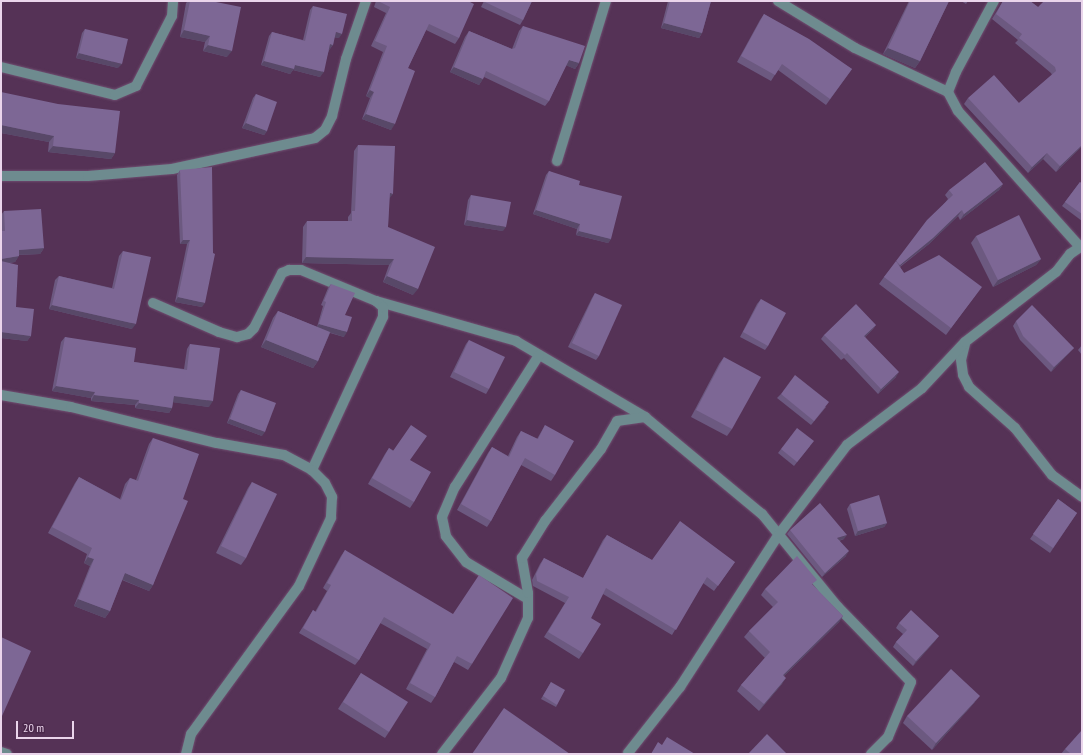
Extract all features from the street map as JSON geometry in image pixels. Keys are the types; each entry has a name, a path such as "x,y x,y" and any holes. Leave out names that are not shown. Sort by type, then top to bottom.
{"street":[{"path":"1,67 115,95 136,86 172,16 174,1"},
{"path":"1,176 88,176 172,169 315,138 325,130 332,116 346,59 366,1"},
{"path":"557,161 606,1"},
{"path":"628,753 680,687 779,534 847,445 922,388 965,342 1056,272 1080,246 958,111 948,92 855,48 778,1"},
{"path":"948,92 956,72 994,1"},
{"path":"153,303 219,332 238,337 248,334 254,328 282,273 289,270 301,270 376,301 516,341 645,418 762,514 837,606 911,682 888,737 871,754"},
{"path":"312,470 383,317 383,307 376,301"},
{"path":"965,342 961,360 963,375 969,387 1015,428 1052,475 1082,497"},
{"path":"528,599 466,562 446,536 442,516 455,487 539,355"},
{"path":"1,395 71,407 216,443 267,450 284,455 312,470 325,483 332,497 331,518 299,586 191,734 186,754"},
{"path":"442,754 501,678 528,618 528,599 522,558 545,521 601,449 617,422 645,418"},
{"path":"1,752 7,754"}],"building":[{"path":"190,1 211,1 241,7 232,51 208,45 210,36 184,30"},
{"path":"378,1 468,1 474,4 459,38 429,24 408,68 415,71 395,124 366,114 374,92 370,90 387,46 375,41 390,7"},
{"path":"485,1 532,1 523,20"},
{"path":"670,1 711,1 702,33 664,23"},
{"path":"910,1 949,1 920,61 888,48"},
{"path":"1003,1 1030,1 1038,7 1044,1 1082,1 1082,145 1060,166 1047,153 1032,167 968,98 994,75 1019,103 1056,71 1055,67 1019,38 1022,34 996,14"},
{"path":"313,6 347,14 342,34 336,32 333,45 330,44 324,72 295,65 294,69 264,61 272,32 305,41"},
{"path":"764,14 809,39 852,69 830,99 782,64 775,75 741,56"},
{"path":"523,26 585,46 579,63 569,60 549,101 486,71 483,79 454,67 469,31 512,49 515,48"},
{"path":"85,29 128,39 122,64 79,53"},
{"path":"1,92 58,104 120,111 115,153 53,146 54,136 1,125"},
{"path":"256,94 277,102 267,131 246,123"},
{"path":"358,145 395,146 393,194 390,193 388,227 435,247 418,289 387,276 394,259 306,257 307,221 352,221 352,211 355,211"},
{"path":"985,162 1003,184 964,214 962,210 933,238 900,265 896,261 927,220 953,195 949,190"},
{"path":"212,167 213,253 215,254 205,303 178,297 190,240 183,240 180,170"},
{"path":"549,171 580,181 579,185 622,196 611,239 579,231 580,224 536,210"},
{"path":"1080,182 1082,184 1082,214 1065,202"},
{"path":"471,195 511,202 506,227 467,220"},
{"path":"41,209 44,248 19,250 19,256 1,259 1,231 5,231 4,211"},
{"path":"1019,215 1041,259 998,280 976,236"},
{"path":"123,251 151,257 136,324 52,305 59,276 114,289"},
{"path":"939,255 982,287 951,328 884,277 896,261 904,273"},
{"path":"1,261 18,265 16,307 34,309 31,336 1,332"},
{"path":"331,284 355,293 345,315 352,317 347,332 319,324 326,302 324,301"},
{"path":"595,293 622,305 599,356 572,343"},
{"path":"761,299 786,313 768,346 743,332"},
{"path":"856,304 876,325 864,336 899,372 881,389 847,353 845,355 824,335"},
{"path":"1032,305 1074,348 1054,367 1023,336 1016,321"},
{"path":"278,311 330,332 318,361 266,340"},
{"path":"65,337 136,348 134,362 187,370 190,344 220,348 213,401 174,396 172,408 139,403 139,400 94,395 95,392 56,386"},
{"path":"469,340 505,357 489,389 454,372"},
{"path":"724,357 761,377 732,429 696,410"},
{"path":"795,375 829,402 814,421 781,394"},
{"path":"241,390 276,403 265,432 230,419"},
{"path":"411,425 427,436 410,460 431,472 414,502 372,478 389,448 393,451"},
{"path":"545,425 574,441 555,475 525,458 491,521 461,504 492,447 509,457 521,431 538,439"},
{"path":"797,428 814,441 797,462 781,449"},
{"path":"153,438 199,454 183,499 188,501 153,585 125,573 110,611 78,599 94,559 88,557 92,548 52,527 79,477 121,500 130,478 138,481"},
{"path":"252,482 277,494 246,558 221,546"},
{"path":"879,495 887,523 858,531 850,504"},
{"path":"1058,499 1077,513 1053,548 1033,534"},
{"path":"820,503 847,535 837,538 849,551 825,573 790,530"},
{"path":"680,521 735,562 718,586 707,577 676,630 606,588 591,618 601,624 583,653 548,632 569,597 537,581 536,574 544,558 583,578 607,535 652,560"},
{"path":"345,550 453,614 479,575 513,598 472,664 457,656 435,697 410,683 431,644 384,617 359,660 303,628 313,610 316,612 331,585 327,583"},
{"path":"797,556 817,580 812,584 843,616 783,675 786,678 764,704 741,685 770,652 749,631 778,602 765,589"},
{"path":"911,610 939,636 916,661 896,642 907,630 899,623"},
{"path":"1,637 31,651 2,716 1,716"},
{"path":"951,669 980,696 936,743 907,716"},
{"path":"361,673 408,702 389,732 343,702"},
{"path":"551,682 565,690 557,705 543,696"},
{"path":"504,708 570,754 472,754"},
{"path":"1082,730 1082,754 1071,754 1065,749"},
{"path":"767,734 787,754 748,754"},
{"path":"667,737 695,754 651,754 658,742 662,745"}]}
